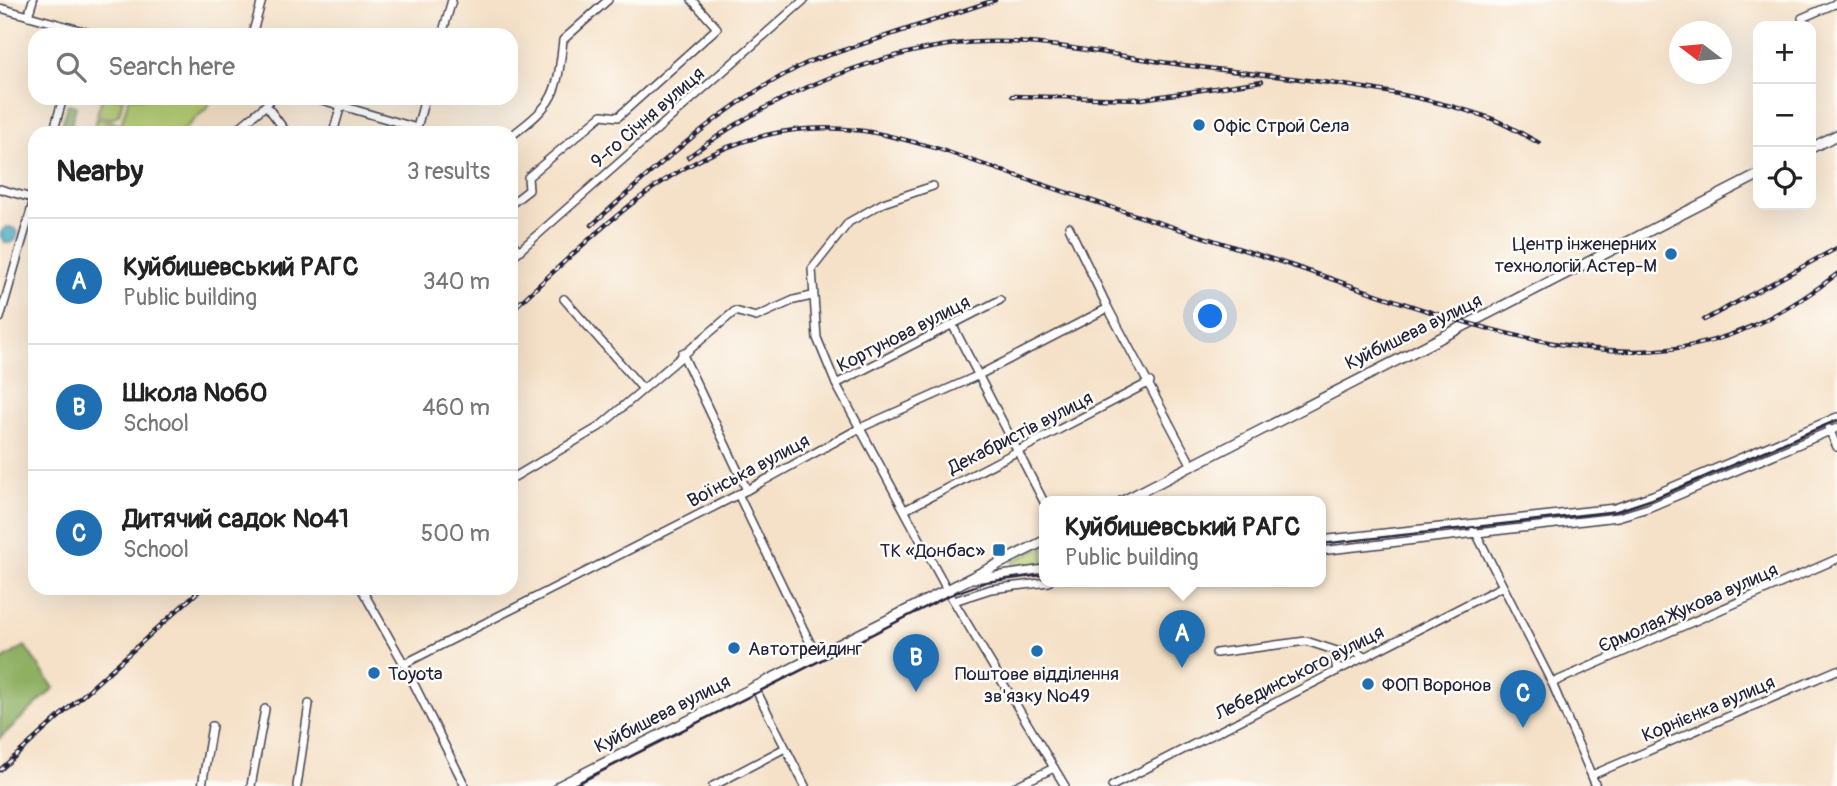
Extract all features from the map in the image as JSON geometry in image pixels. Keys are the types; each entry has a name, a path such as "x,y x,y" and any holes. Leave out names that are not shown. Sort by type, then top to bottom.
{"main road":[{"path":"1813,147 1837,135"},
{"name":"Куйбишева вулиця","path":"1132,496 1753,178"},
{"name":"Куйбишева вулиця","path":"559,786 1039,543"}],"street":[{"path":"28,16 33,0"},
{"path":"254,28 262,0"},
{"path":"444,28 452,0"},
{"path":"518,131 543,112 555,89 563,40 608,0"},
{"path":"518,198 528,190 528,177 602,116 618,117 717,28 692,0"},
{"name":"9-го Січня вулиця","path":"519,251 804,0"},
{"path":"1802,18 1837,3"},
{"path":"0,8 66,28"},
{"path":"55,126 61,105"},
{"path":"241,126 266,105 282,126"},
{"path":"335,126 341,105 406,126"},
{"path":"419,126 423,105"},
{"name":"Кортунова вулиця","path":"933,186 883,203 849,222 812,269 817,338 836,384 1000,300"},
{"path":"0,189 28,196"},
{"path":"0,318 28,222"},
{"path":"1069,227 1108,308 1150,382 1191,464"},
{"path":"518,475 599,427 682,353 736,311 756,317 794,300 812,296"},
{"path":"564,299 642,388"},
{"name":"Воїнська вулиця","path":"404,664 747,490 860,428 977,376 1108,308"},
{"path":"953,326 1041,496"},
{"path":"682,353 747,490"},
{"name":"Декабристів вулиця","path":"905,510 1150,382"},
{"path":"836,384 954,601 1065,786"},
{"path":"1326,550 1615,508 1653,495 1837,417"},
{"path":"1825,422 1833,430 1837,447"},
{"path":"1326,540 1618,517 1648,508 1833,430"},
{"path":"738,494 816,655"},
{"path":"1474,529 1552,683 1596,786"},
{"name":"Єрмолая Жукова вулиця","path":"1552,683 1837,559"},
{"path":"962,580 1039,570"},
{"path":"954,601 991,589 1039,583"},
{"name":"Лебединського вулиця","path":"1112,786 1502,587"},
{"path":"365,595 404,664 464,786"},
{"path":"1216,653 1307,641 1340,652"},
{"path":"1337,671 1335,659 1350,646 1364,657"},
{"name":"Корнієнка вулиця","path":"1592,775 1837,670"},
{"path":"754,686 805,786"},
{"path":"297,786 309,704"},
{"path":"251,786 265,709"},
{"path":"202,786 212,726"},
{"path":"713,786 785,748"},
{"path":"1016,786 1054,768"}],"green space":[{"path":"68,105 76,106 71,126 62,126"},
{"path":"100,105 121,105 119,114 112,119 97,115"},
{"path":"127,105 209,105 188,126 94,126 97,118 121,125"},
{"path":"1039,548 1039,566 1015,569 1013,561"},
{"path":"25,646 54,688 0,738 0,661"}],"water":[{"path":"6,227 12,227 17,235 15,241 6,243 1,238 1,232"}],"tram line":[{"path":"1326,543 1616,511 1652,499 1837,420"},
{"path":"573,786 950,595 986,582 1039,576"}],"railway":[{"path":"592,225 696,134 751,94 781,77 811,61 995,0"},
{"path":"688,157 747,118 812,85 845,72 913,52 976,42 1059,46 1370,89 1409,96 1487,117 1539,143"},
{"path":"1012,96 1142,99 1262,81"},
{"path":"518,305 627,207 668,178 712,154 758,137 809,129 864,131 942,150 1428,311 1478,326 1577,347 1625,351 1670,349 1716,340 1779,313 1837,274"},
{"path":"1704,320 1837,248"},
{"path":"0,770 194,595"}],"place":[{"name":"Офіс Строй Села","path":"1199,125"},
{"name":"Центр інженерних технологій Астер-М","path":"1671,254"},
{"name":"ТК «Донбас»","path":"999,550"},
{"name":"Автотрейдинг","path":"734,648"},
{"name":"Поштове відділення зв'язку №49","path":"1037,651"},
{"name":"Куйбишевський РАГС","path":"1182,668"},
{"name":"Toyota","path":"374,673"},
{"name":"ФОП Воронов","path":"1368,684"},
{"name":"Школа №60","path":"916,692"},
{"name":"Дитячий садок №41","path":"1523,728"}]}
